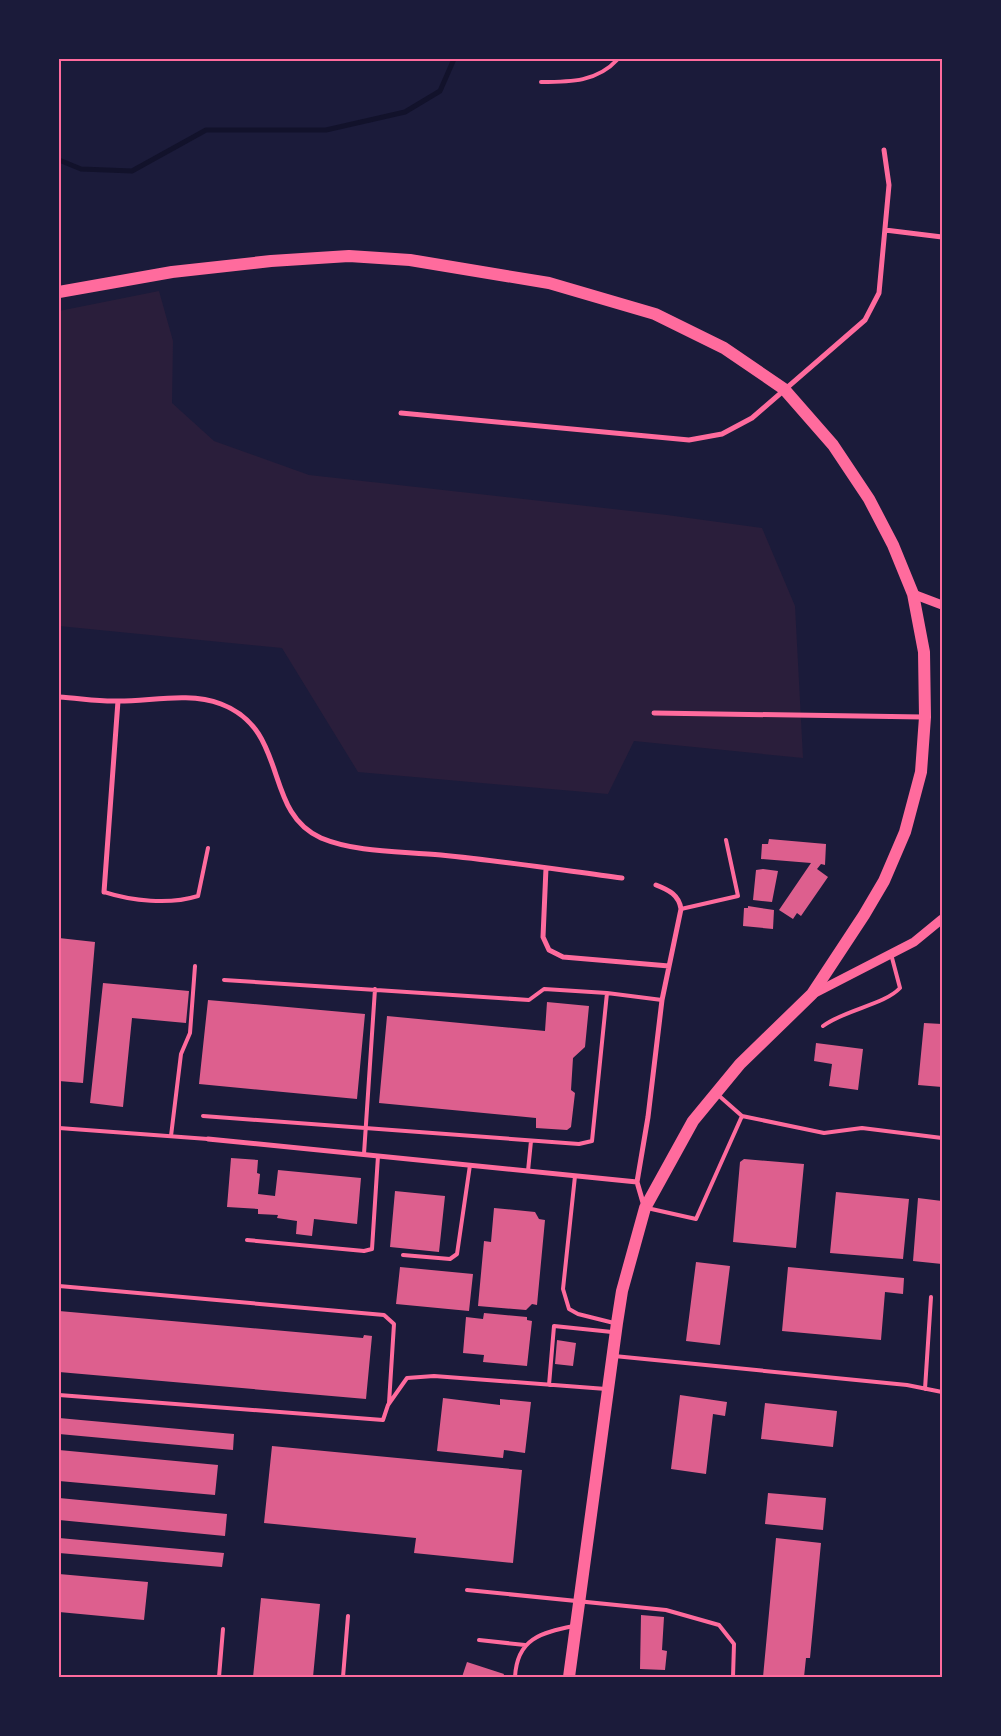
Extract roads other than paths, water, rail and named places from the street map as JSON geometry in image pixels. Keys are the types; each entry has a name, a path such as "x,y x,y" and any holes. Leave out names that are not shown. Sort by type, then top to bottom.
{"main road":[{"path":"59,292 172,272 271,261 349,256 410,260 549,282 655,314 724,348 784,389 833,445 869,500 893,545 913,594 924,652 925,718 920,772 905,832 879,890 812,994 740,1064 694,1121 645,1208 622,1291 616,1328 569,1677"}],"street":[{"path":"401,413 689,440 722,434 752,418 865,320 879,293 888,185 884,150"},
{"path":"885,230 942,237"},
{"path":"913,594 942,605"},
{"path":"59,697 118,702 193,699 219,703 247,718 258,730 271,756 285,799 294,816 301,824 321,838 360,848 622,878"},
{"path":"104,892 118,702"},
{"path":"654,713 925,718"},
{"path":"546,868 543,937 550,950 563,957 669,966"},
{"path":"645,1208 637,1182 648,1117 662,1000 681,909 679,900 669,890 656,885"},
{"path":"812,994 914,942 941,924"},
{"path":"208,1139 637,1182"}],"lane":[{"path":"541,82 570,82 594,77 610,68 618,59"},
{"path":"681,909 738,896 726,840"},
{"path":"104,892 154,900 182,901 198,896 208,848"},
{"path":"823,1026 844,1013 893,996 900,988 890,954"},
{"path":"171,1136 181,1054 190,1033 195,966"},
{"path":"224,980 529,1000 544,989 607,993 662,1000"},
{"path":"364,1154 375,989"},
{"path":"203,1116 531,1141 578,1144 592,1141 607,993"},
{"path":"717,1094 742,1116 824,1133 862,1128 942,1138"},
{"path":"645,1208 696,1219 742,1116"},
{"path":"59,1128 208,1139"},
{"path":"528,1171 531,1141"},
{"path":"247,1240 364,1252 372,1249 378,1156"},
{"path":"403,1255 450,1259 457,1254 470,1165"},
{"path":"575,1176 562,1289 569,1309 616,1328"},
{"path":"59,1286 384,1315 394,1324 388,1405 383,1420 59,1395"},
{"path":"925,1389 931,1297"},
{"path":"549,1385 554,1326 616,1328"},
{"path":"612,1356 907,1385 942,1392"},
{"path":"388,1405 407,1378 434,1376 607,1389"},
{"path":"467,1590 666,1610 719,1625 734,1644 732,1677"},
{"path":"343,1677 348,1616"},
{"path":"515,1677 516,1668 525,1646 543,1632 576,1626"},
{"path":"219,1677 223,1629"},
{"path":"478,1640 525,1646"}],"waterway":[{"path":"59,160 81,169 132,171 206,130 326,130 405,112 440,91 454,59"}]}
